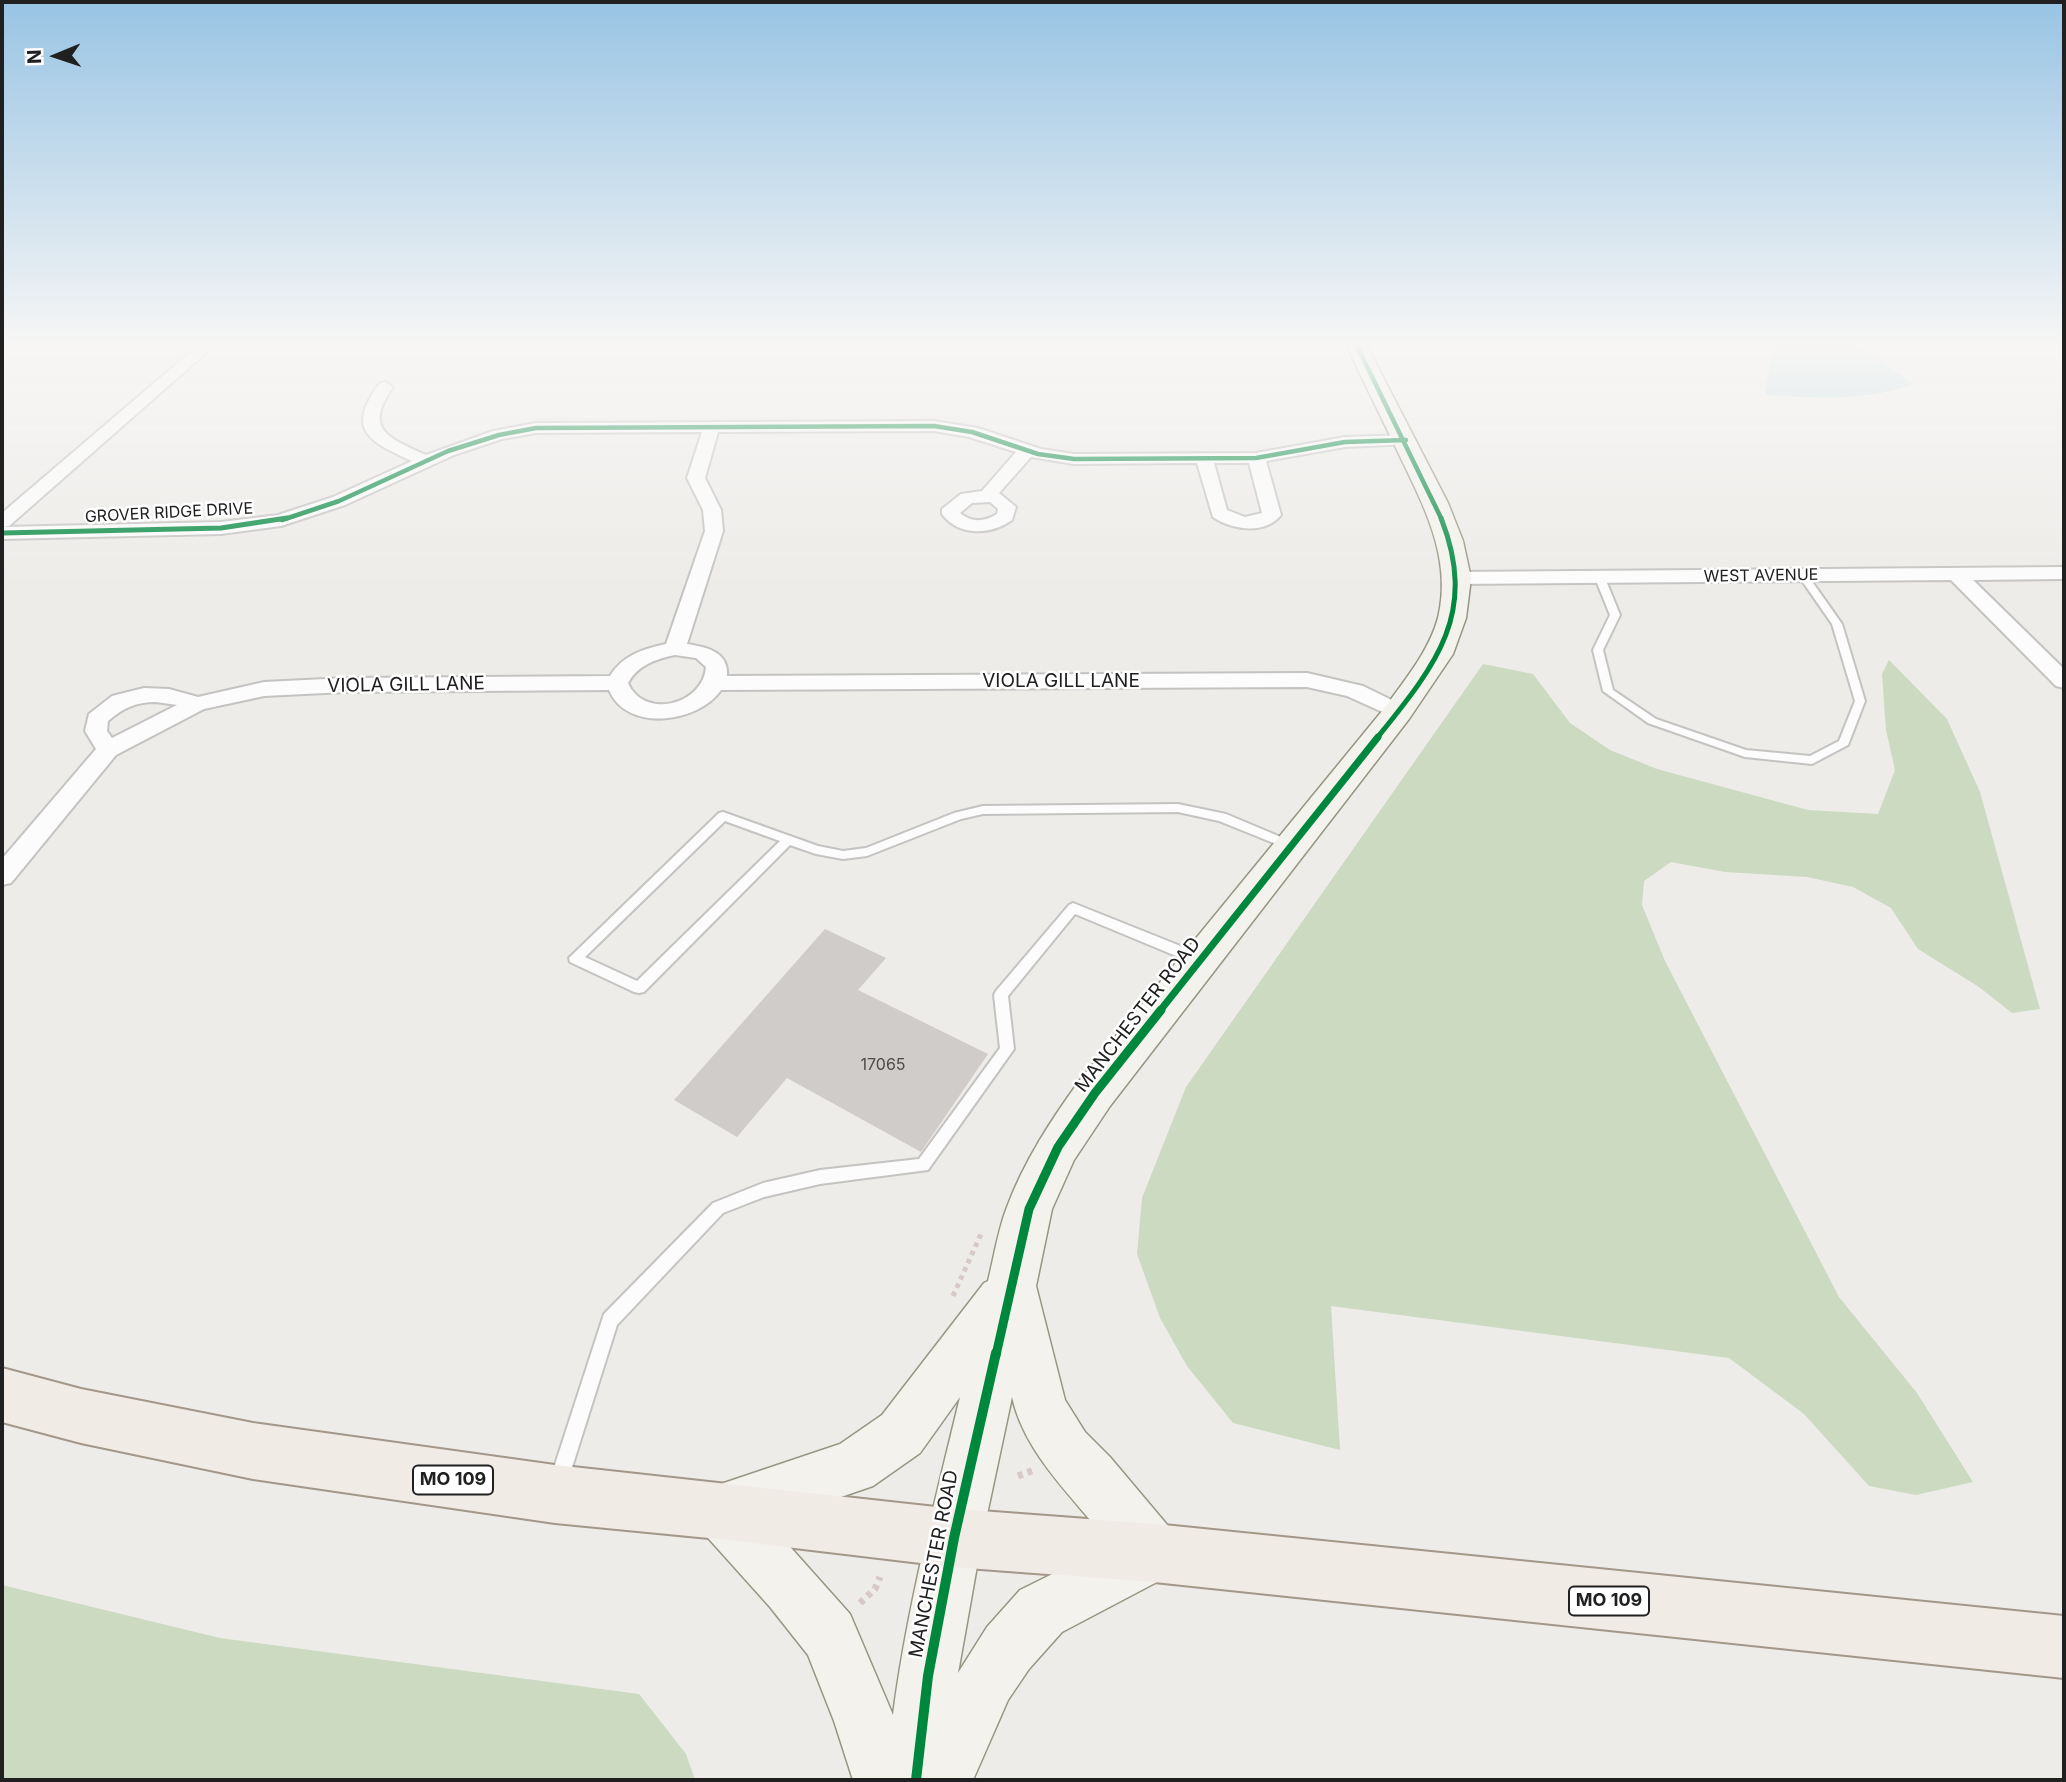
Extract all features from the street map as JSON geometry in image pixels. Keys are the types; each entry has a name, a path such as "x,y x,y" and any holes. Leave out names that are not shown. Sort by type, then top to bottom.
{"main road":[{"name":"MO 109","path":"2,1395 81,1416 253,1451 555,1494 954,1538 1154,1553 2064,1647"}],"street":[{"path":"2,522 112,427"},
{"path":"371,427 377,437 426,461"},
{"name":"GROVER RIDGE DRIVE","path":"2,533 256,524 312,511 339,501 466,444 536,428 610,427"},
{"path":"675,649 714,531 712,510 696,478 712,427"},
{"name":"GROVER RIDGE DRIVE","path":"941,427 972,432 1027,451 1074,459 1256,458 1345,442 1406,440"},
{"name":"MANCHESTER ROAD","path":"916,1780 928,1676 954,1538 1029,1209 1058,1147 1095,1093 1398,712 1437,654 1452,618 1457,578 1450,541 1399,427"},
{"path":"987,496 1027,451"},
{"path":"1204,458 1216,508 1226,518 1250,523 1272,515 1256,458"},
{"name":"WEST AVENUE","path":"1457,578 2064,573"},
{"path":"1956,574 2064,681"},
{"path":"675,649 689,650 711,658 717,665 717,683 697,701 666,710 635,707 624,701 618,693 617,683 630,664 643,656 675,649"},
{"name":"VIOLA GILL LANE","path":"717,683 1307,680 1349,687 1377,698 1398,712"},
{"name":"VIOLA GILL LANE","path":"2,876 108,750 197,704 264,689 346,685 617,683"},
{"name":"VIOLA GILL LANE","path":"108,750 96,731 97,719 124,698 142,694 163,694 197,704"},
{"path":"884,1780 865,1721 829,1635 790,1587 719,1510 854,1467 901,1434 1012,1284"},
{"path":"941,1780 987,1679 1008,1648 1041,1611 1154,1553 1091,1476 1066,1451 1041,1410 1012,1284"}],"lane":[{"path":"1600,578 1615,615 1598,650 1608,691 1652,721 1745,753 1812,760 1844,743 1860,701 1837,624 1803,575"},
{"path":"788,840 639,988 575,958 723,816 816,850 843,855 867,852 958,816 983,810 1178,808 1222,817 1291,846"},
{"path":"555,1494 611,1320 718,1208 763,1190 820,1177 923,1165 1007,1049 1001,995 1073,908 1201,960"}],"path":[{"path":"858,1605 875,1589 880,1577"}],"green space":[{"path":"1889,660 1947,719 1980,792 2040,1009 2012,1013 1979,987 1918,949 1891,908 1853,887 1807,877 1725,872 1671,862 1644,881 1642,905 1665,961 1839,1297 1917,1393 1973,1482 1916,1495 1869,1486 1804,1414 1729,1358 1331,1306 1340,1450 1233,1423 1187,1366 1160,1318 1137,1254 1142,1198 1186,1087 1483,664 1533,674 1570,723 1610,750 1657,769 1808,810 1878,814 1895,770 1886,730 1882,674"},
{"path":"2,1585 220,1638 639,1694 686,1754 695,1780 2,1780"}],"building":[{"path":"825,929 886,958 858,990 988,1054 921,1152 787,1078 737,1137 674,1100"}],"cycle path":[{"path":"2,533 221,528 281,520 339,501 448,451 499,435 536,428 703,427"},
{"path":"941,427 972,432 1038,454 1074,459 1256,458 1345,442 1406,440"},
{"path":"916,1780 928,1676 954,1538 1029,1209 1058,1147 1095,1093 1398,712 1438,654 1452,618 1457,578 1450,541 1435,503 1397,427"}]}
